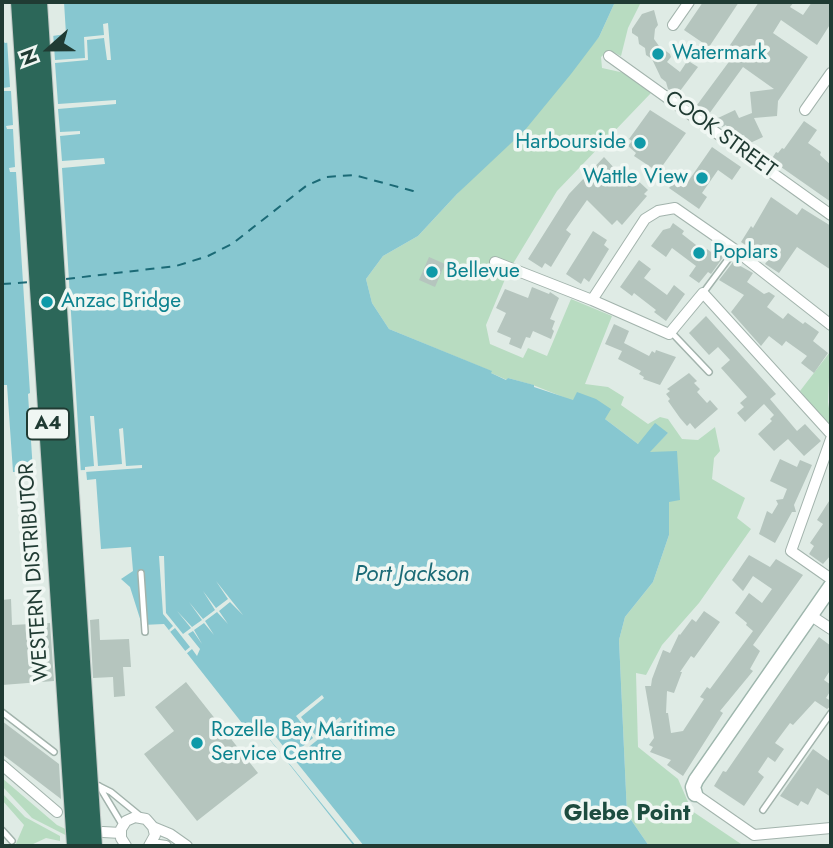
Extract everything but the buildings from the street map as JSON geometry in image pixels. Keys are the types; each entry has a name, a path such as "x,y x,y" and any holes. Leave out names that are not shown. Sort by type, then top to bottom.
{"highway":[{"name":"WESTERN DISTRIBUTOR","path":"20,2 76,846"},
{"name":"WESTERN DISTRIBUTOR","path":"38,2 98,839"}],"street":[{"path":"673,25 689,2"},
{"name":"COOK STREET","path":"609,56 831,215"},
{"path":"805,110 831,73"},
{"path":"592,300 642,222 655,212 673,208 684,212 831,325"},
{"path":"495,262 592,300 668,334 672,333 703,293 831,437 791,551 831,579"},
{"path":"831,586 693,787 695,794 754,835 831,828"},
{"path":"810,615 831,629"},
{"path":"2,765 57,812"},
{"path":"98,839 122,830 130,818 141,817 187,846"},
{"path":"153,827 155,835 150,845 166,846"},
{"path":"122,830 126,846"}],"lane":[{"path":"703,293 729,258"},
{"path":"672,333 709,372"},
{"path":"141,573 145,632"},
{"path":"2,712 54,752"},
{"path":"763,810 831,713"},
{"path":"122,830 99,786 111,792 141,817"},
{"path":"2,830 12,841"}],"green space":[{"path":"615,2 641,2 628,28 621,56 609,50 601,57 602,68 629,74 651,93 557,191 508,272 486,325 490,344 523,358 528,348 547,356 571,299 612,316 585,384 608,387 624,397 621,405 648,424 660,417 668,419 682,439 698,440 715,427 720,451 714,458 712,479 745,498 737,518 751,529 699,603 662,645 646,675 636,673 638,747 678,779 692,811 744,846 649,846 627,814 619,640 625,617 653,582 669,535 669,502 649,452 668,433 638,444 605,419 573,401 533,385 508,378 507,380 389,329 372,303 366,279 383,256 418,236 599,37"},
{"path":"830,352 828,402 830,428 800,391"},
{"path":"2,778 57,825 101,846 87,846 32,818 2,786"},
{"path":"2,793 25,817 60,836 60,841 46,838 29,846 15,846 24,825 2,800"}],"water":[{"name":"Port Jackson","path":"64,2 615,2 599,37 525,130 457,194 418,236 383,256 366,279 372,303 389,329 492,371 491,373 506,380 508,378 534,385 573,400 577,392 596,399 611,409 605,419 638,444 655,423 668,433 650,452 677,451 680,500 669,502 669,535 653,582 625,617 619,640 627,814 649,846 354,846 262,730 253,737 164,624 142,625 130,587 121,579 133,571 131,547 101,549 96,479 87,480 86,470 13,472 7,385 2,385 2,40 5,43 66,34"}],"pier":[{"path":"108,23 111,60 107,60 104,38 87,40 88,60 55,63 58,104 116,100 116,104 58,109 60,132 80,131 80,134 60,136 62,161 104,158 105,164 62,168 81,474 36,475 33,472 16,172 10,172 9,168 15,167 13,129 7,129 6,126 13,125 11,91 3,91 3,88 10,87 7,39 53,32 55,60 85,58 84,37 104,35 103,24"},
{"path":"90,416 94,416 98,466 122,464 119,429 123,428 126,466 142,465 142,468 85,472 85,467 94,466"},
{"path":"159,556 164,556 166,613 183,634 191,628 177,611 192,627 202,620 189,602 203,619 215,610 203,591 216,608 228,599 216,581 243,615 230,602 219,611 228,624 217,612 205,621 214,635 204,623 194,630 202,644 193,631 188,634 200,649 197,656 192,649 186,654 184,652 190,647 175,628 170,632 169,630 173,626 163,614"},
{"path":"322,695 324,698 301,717 316,736 340,717 342,720 294,759 364,846 356,846 267,736 272,732 291,756 313,738 296,716"}],"ferry route":[{"path":"66,279 176,266 208,256 232,244 306,186 326,177 354,175 413,191 415,196"},
{"path":"2,284 32,282"}],"place":[{"name":"Watermark","path":"658,54"},
{"name":"Harbourside","path":"640,143"},
{"name":"Wattle View","path":"702,178"},
{"name":"Poplars","path":"699,253"},
{"name":"Bellevue","path":"432,272"},
{"name":"Anzac Bridge","path":"47,302"},
{"name":"Rozelle Bay Maritime Service Centre","path":"197,743"}],"district":[{"name":"Glebe Point","path":"627,814"}]}
